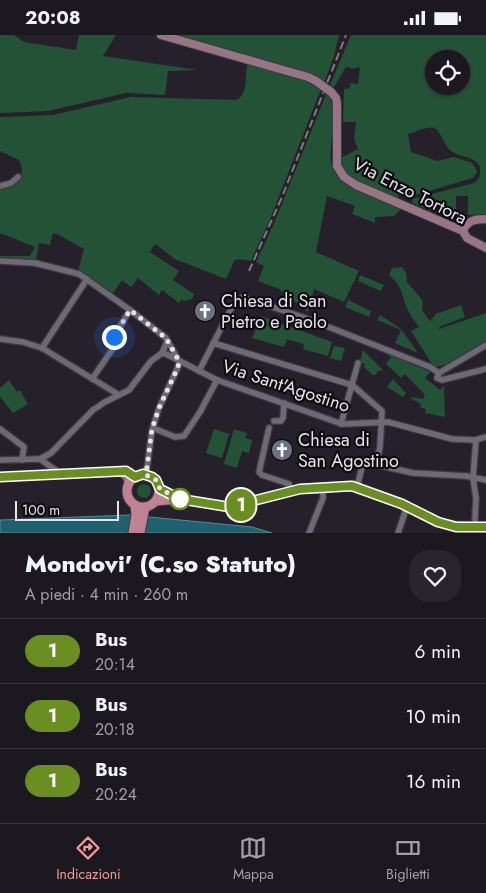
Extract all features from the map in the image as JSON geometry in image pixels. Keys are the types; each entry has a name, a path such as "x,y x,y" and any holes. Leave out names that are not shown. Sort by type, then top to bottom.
{"main road":[{"path":"133,533 141,513 156,501 160,494 156,480 146,475 132,480 127,493 141,513 140,533"},
{"path":"156,501 180,499 231,507 291,491 323,487 357,487 407,506 431,519 449,525 486,527"},
{"path":"160,489 180,499"}],"street":[{"name":"Via Enzo Tortora","path":"161,35 316,81 335,97 337,104 336,163 344,177 356,185 463,231 469,240 486,249"},
{"path":"0,186 11,183 18,177"},
{"path":"463,231 470,221 486,219"},
{"path":"0,261 34,262 75,273 87,279 130,310 166,340 179,366 159,408 152,429 146,475"},
{"path":"42,348 87,279"},
{"path":"199,371 234,303 240,298 245,297 369,342 440,373"},
{"path":"92,379 114,347 114,336 130,310"},
{"path":"0,339 23,342 42,348 118,395"},
{"path":"0,461 40,459 49,455 82,420 103,403 129,389 160,354 166,340"},
{"path":"213,343 352,385 382,411 376,465"},
{"path":"486,345 440,373 438,378 442,380 486,369"},
{"name":"Via Sant'Agostino","path":"160,354 179,366 199,371 217,380 341,424 391,423 452,439 476,440 486,437"},
{"path":"341,424 358,363"},
{"path":"154,429 183,437 191,427 217,380"},
{"path":"274,421 283,419 284,403"},
{"path":"269,428 259,472 262,475 289,484 291,491"},
{"path":"0,429 23,446 22,459"},
{"path":"475,519 476,497 473,477 476,440"},
{"path":"40,459 61,474"},
{"path":"357,487 364,466 369,463 413,473 473,477 486,480"},
{"path":"0,477 120,471 130,472 132,480"},
{"path":"310,533 323,498 323,487"},
{"path":"398,533 407,506"}],"green space":[{"path":"0,35 14,35 24,42 76,50 79,35 116,35 103,56 198,70 168,71 165,95 126,93 48,111 0,113"},
{"path":"173,35 339,35 324,83"},
{"path":"351,35 486,35 486,214 468,215 468,196 456,196 456,216 438,214 412,203 413,199 474,183 480,175 478,163 450,150 439,132 434,128 425,128 408,134 411,152 437,161 454,157 472,163 477,172 473,178 408,197 400,194 398,198 354,180 342,167 340,158 358,149 354,139 356,122 343,122 344,89 350,88 350,83 358,84 360,68 346,67 333,89 329,87"},
{"path":"248,63 312,83 321,89 269,222 251,261 239,259 234,261 226,279 175,259 155,244 150,252 179,271 173,280 194,294 192,299 185,301 182,299 179,303 162,290 159,295 138,278 131,287 122,280 112,294 78,271 84,249 53,233 50,245 39,243 36,260 0,258 0,256 30,256 35,247 0,233 0,189 15,183 21,176 22,171 19,160 0,151 0,117 53,115 130,97 237,100 241,97 245,88"},
{"path":"327,92 333,108 331,161 335,171 341,179 360,192 403,208 394,216 375,217 375,223 352,214 355,206 327,196 316,252 359,271 344,302 314,289 308,312 279,289 258,281 264,266 256,262 273,226"},
{"path":"402,267 406,273 407,282 423,301 422,310 430,321 438,312 461,305 465,317 439,327 439,329 486,313 486,341 449,364 434,367 411,331 419,327 407,309 399,286 389,275 392,268"},
{"path":"360,275 384,285 381,291 358,281"},
{"path":"348,300 371,311 369,317 345,307"},
{"path":"380,315 401,329 418,353 395,343 401,330 377,320"},
{"path":"261,316 332,342 328,356 303,349 304,344 287,339 284,347 252,338"},
{"path":"334,346 345,348 341,361 330,358"},
{"path":"374,347 430,372 425,378 440,390 444,386 445,417 425,413 426,409 420,407 421,404 410,398 423,399 425,395 405,374 401,378 386,364 391,357"},
{"path":"363,350 383,370 378,371 374,376 364,367 365,365 360,361"},
{"path":"393,379 406,393 403,397 387,387"},
{"path":"9,380 17,392 20,390 28,404 13,413 0,397 0,388"},
{"path":"214,429 229,434 222,458 206,453"},
{"path":"234,429 247,433 245,438 252,440 249,453 242,451 237,468 224,464"},
{"path":"144,484 149,486 151,491 149,496 144,498 139,496 137,491 139,486"}],"water":[{"path":"129,515 252,527 272,533 0,533 0,520"}],"railway":[{"path":"249,271 282,197 346,35"}],"bus line":[{"name":"1","path":"0,477 126,471 135,477 143,474 152,477 156,480 160,489 180,499 229,507 247,504 300,489 352,486 407,506 438,522 456,527 486,527"}],"place":[{"name":"Chiesa di San Pietro e Paolo","path":"205,311"},
{"name":"Chiesa di San Agostino","path":"282,450"}],"route":[{"path":"114,337 130,310 167,339 179,361 152,429 146,475 156,480 160,489 180,499"}]}
